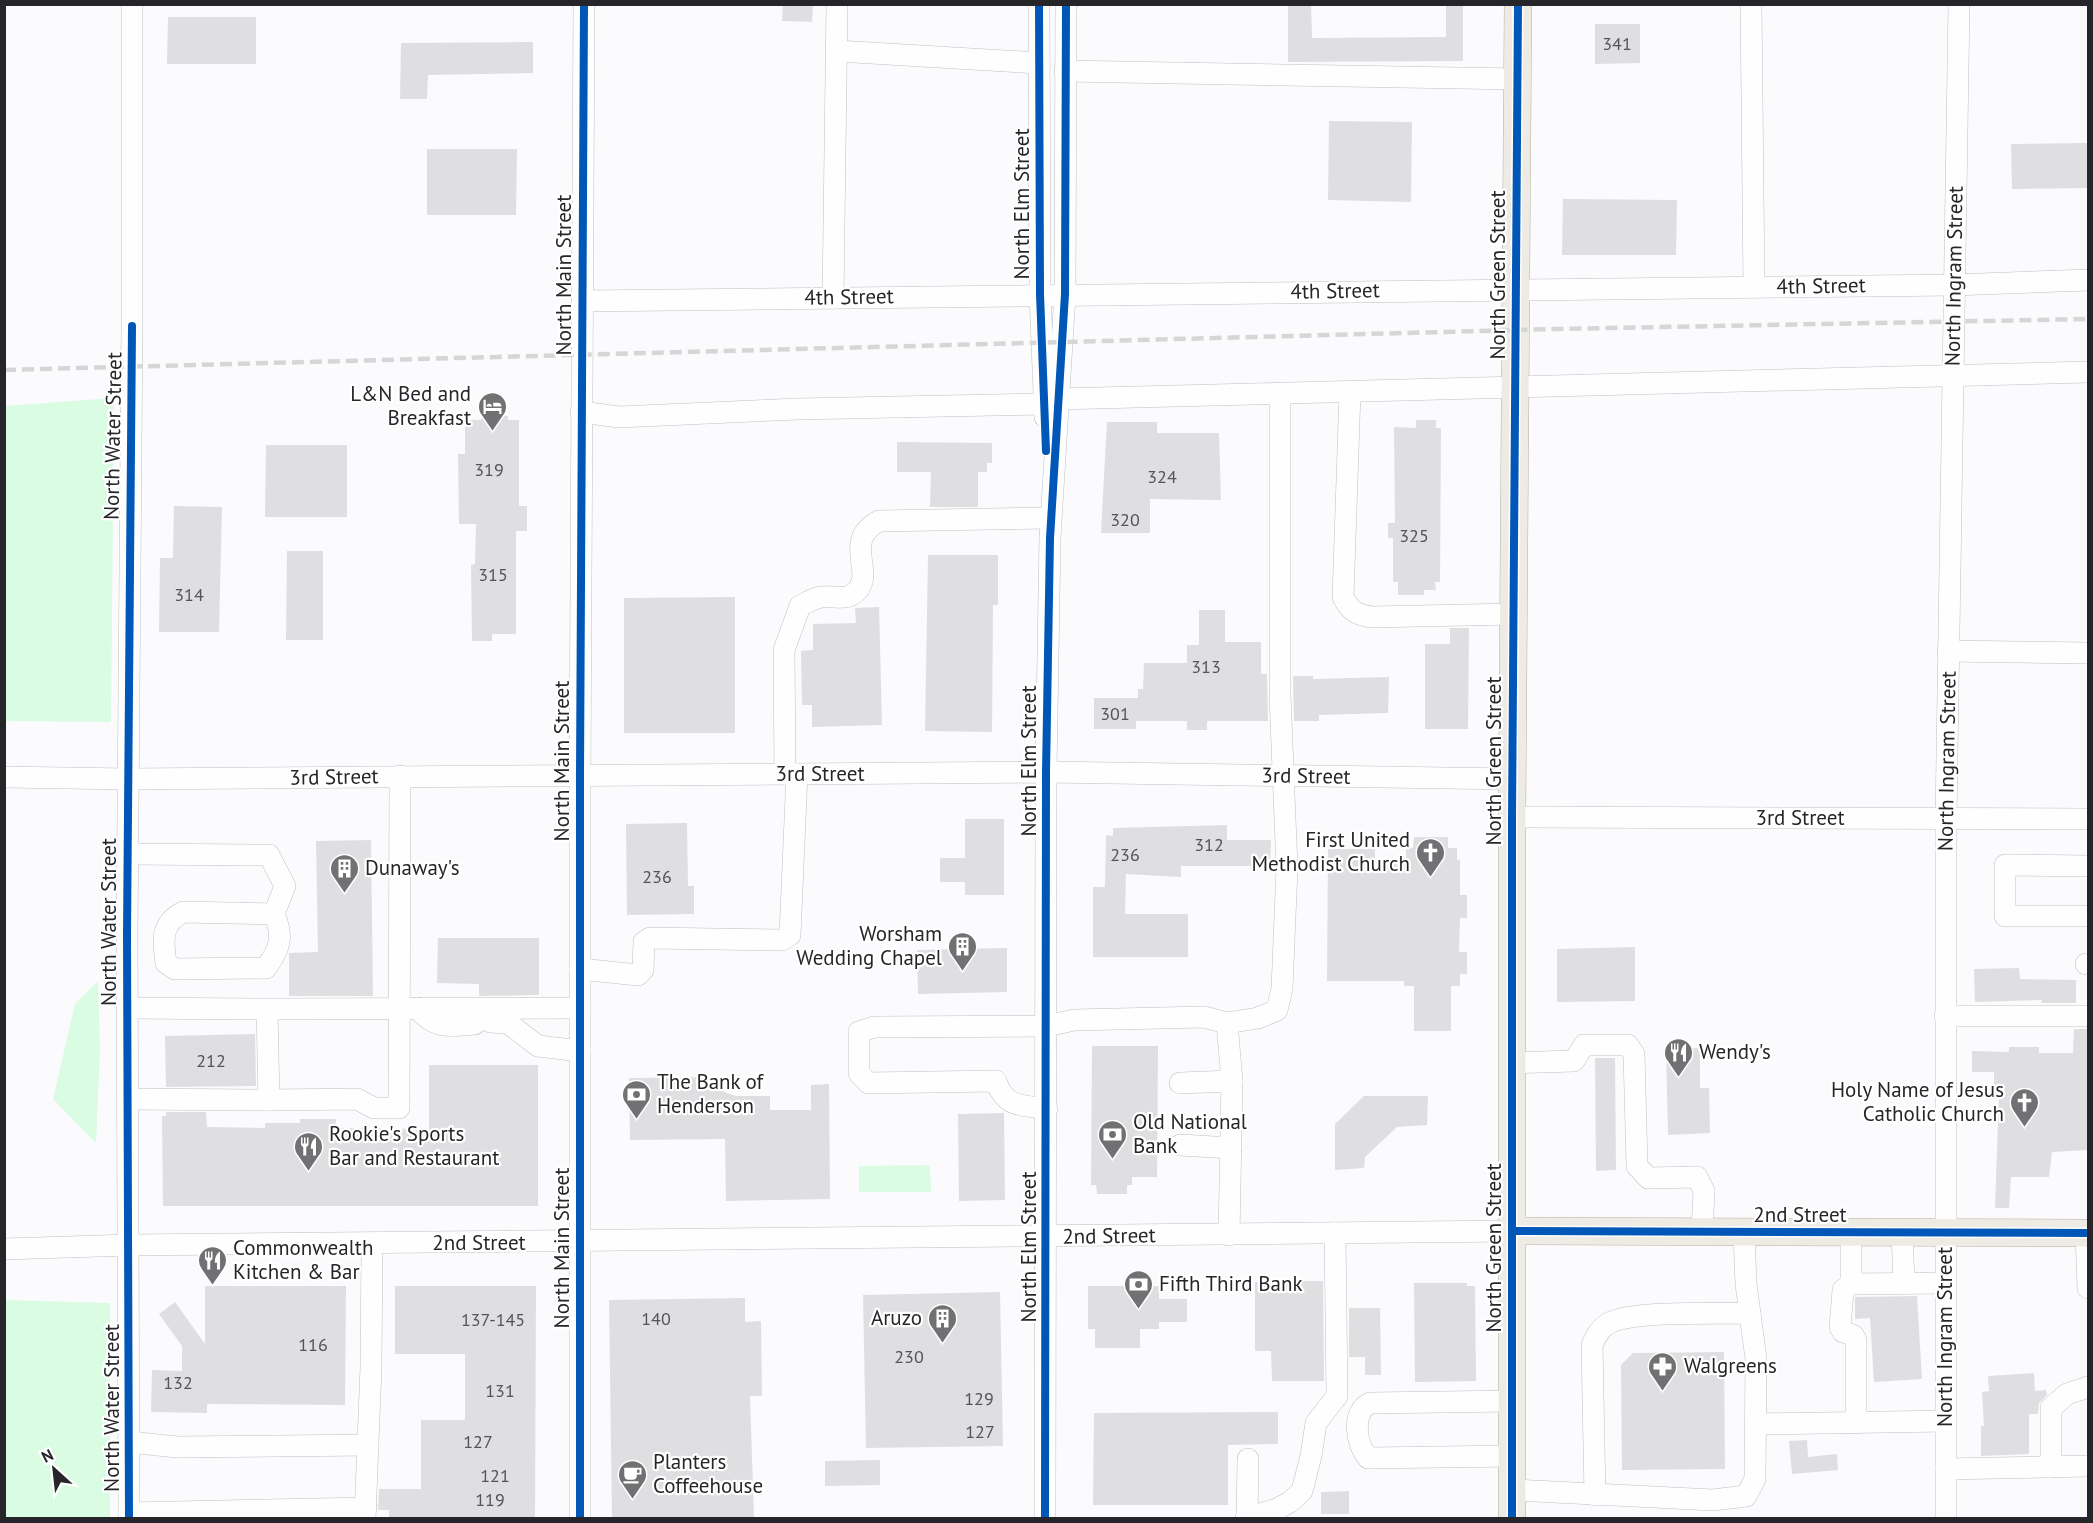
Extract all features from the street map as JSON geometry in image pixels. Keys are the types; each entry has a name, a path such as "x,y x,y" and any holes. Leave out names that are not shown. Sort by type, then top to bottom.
{"main road":[{"name":"North Green Street","path":"1512,1518 1512,779 1518,5"},
{"name":"2nd Street","path":"1512,1231 2087,1233"}],"street":[{"name":"North Water Street","path":"129,1516 130,1245 127,854 132,326 132,4"},
{"name":"North Main Street","path":"580,1518 580,774 584,4"},
{"path":"833,298 837,4"},
{"name":"North Elm Street","path":"1039,4 1040,294 1051,402"},
{"name":"North Elm Street","path":"1045,1518 1046,772 1049,528 1051,402 1065,294 1066,4"},
{"path":"1513,4 1518,5"},
{"path":"1751,4 1754,287"},
{"name":"North Ingram Street","path":"1946,1518 1946,819 1959,4"},
{"path":"837,51 1039,63"},
{"path":"1065,71 1517,79"},
{"name":"4th Street","path":"582,301 1953,285 2088,280"},
{"path":"581,412 619,417 1280,394 2088,372"},
{"path":"1350,392 1343,597 1348,608 1358,615 1372,617 1513,614"},
{"path":"1047,1109 1008,1102 1000,1093 996,1081 868,1083 859,1073 859,1032 874,1027 1047,1026 1074,1020 1204,1017 1227,1023 1258,1018 1277,1010 1282,989 1287,868 1280,695 1280,394"},
{"path":"580,969 638,975 643,970 644,942 650,938 782,940 790,935 791,774 784,650 790,627 800,606 820,597 843,598 857,591 861,581 861,540 866,528 879,521 1049,528"},
{"path":"1948,651 2088,653"},
{"name":"3rd Street","path":"4,777 128,779 1046,772 1512,779"},
{"path":"129,1099 357,1099 374,1108 399,1108 408,1008 399,776"},
{"name":"3rd Street","path":"1512,817 2088,819"},
{"path":"127,854 269,855 285,886 274,914 281,930 279,950 266,968 175,969 166,963 162,936 172,918 183,912 274,914"},
{"path":"2088,866 2005,865 2005,916 2088,916"},
{"path":"127,934 162,936"},
{"path":"128,1008 267,1010 580,1008"},
{"path":"408,1008 429,1022 443,1026 508,1023 538,1046 580,1051"},
{"path":"267,1010 269,1100"},
{"path":"1945,1016 2088,1016"},
{"path":"1227,1023 1232,1081 1228,1235"},
{"path":"1512,1063 1574,1061 1584,1045 1628,1045 1634,1053 1637,1166 1648,1178 1697,1178 1704,1191 1702,1232"},
{"path":"1180,1083 1232,1081"},
{"path":"1180,1145 1232,1148"},
{"name":"2nd Street","path":"4,1249 130,1245 1512,1231"},
{"path":"1248,1459 1247,1518 1277,1509 1290,1502 1302,1491 1316,1423 1337,1396 1335,1233"},
{"path":"1512,1490 1713,1500 1746,1496 1755,1479 1756,1359 1744,1233"},
{"path":"1851,1233 1851,1284"},
{"path":"1902,1233 1904,1283"},
{"path":"2087,1233 2088,1288"},
{"path":"129,1516 365,1513 372,1244"},
{"path":"1856,1423 1857,1340 1853,1335 1843,1332 1840,1327 1843,1290 1851,1284 1945,1282"},
{"path":"1595,1495 1592,1345 1598,1332 1608,1324 1628,1317 1750,1314"},
{"path":"2051,1467 2051,1408 2067,1394 2088,1387"},
{"path":"1512,1401 1370,1403 1364,1406 1359,1415 1359,1444 1368,1458 1513,1456"},
{"path":"1756,1424 1946,1421"},
{"path":"129,1442 177,1447 368,1445"},
{"path":"1946,1469 2088,1466"}],"green space":[{"path":"114,398 111,722 5,721 5,406"},
{"path":"98,981 100,1050 96,1143 53,1099 75,1004"},
{"path":"930,1165 931,1192 859,1192 859,1166"},
{"path":"5,1300 110,1303 110,1518 5,1518"}],"building":[{"path":"783,4 813,4 812,22 782,21"},
{"path":"1288,4 1311,4 1312,38 1446,37 1446,4 1463,4 1463,61 1288,62"},
{"path":"168,17 256,17 256,64 167,64"},
{"path":"1595,24 1640,24 1640,63 1595,64"},
{"path":"533,42 533,73 428,75 427,99 400,99 401,43"},
{"path":"1329,121 1412,122 1411,202 1328,200"},
{"path":"2088,143 2088,188 2012,189 2011,144"},
{"path":"427,149 517,149 516,215 427,215"},
{"path":"1563,199 1677,200 1676,255 1562,255"},
{"path":"482,416 508,416 508,420 519,420 519,506 527,506 527,531 516,531 516,634 492,634 492,641 472,641 471,565 475,564 476,524 459,524 458,454 465,454 465,420 481,420"},
{"path":"1416,420 1436,420 1436,428 1441,428 1440,582 1435,582 1436,590 1424,590 1424,595 1398,595 1398,582 1393,582 1393,538 1388,538 1388,523 1395,523 1394,427 1416,428"},
{"path":"1107,422 1157,422 1157,433 1219,433 1221,500 1150,499 1150,533 1101,533"},
{"path":"897,442 992,443 992,463 987,463 987,472 978,472 978,507 930,507 931,472 897,472"},
{"path":"266,445 347,445 347,517 265,517"},
{"path":"174,506 222,507 219,632 159,632 160,558 173,558"},
{"path":"287,551 323,551 323,640 286,640"},
{"path":"928,555 998,555 998,605 993,605 992,732 925,731"},
{"path":"735,597 735,733 624,733 624,598"},
{"path":"879,607 882,725 812,727 812,705 802,705 801,651 813,650 813,624 856,623 855,608"},
{"path":"1199,610 1225,610 1225,642 1261,642 1261,674 1267,674 1268,721 1207,721 1207,730 1187,730 1187,721 1136,721 1136,729 1094,729 1094,698 1138,698 1138,689 1143,689 1144,663 1187,663 1187,645 1199,645"},
{"path":"1450,628 1469,628 1468,729 1425,729 1425,644 1450,644"},
{"path":"1293,676 1313,676 1313,679 1389,677 1388,713 1319,715 1319,721 1294,721"},
{"path":"965,819 1004,819 1004,895 965,895 965,882 940,882 940,858 965,858"},
{"path":"687,823 688,886 694,886 694,914 627,915 626,824"},
{"path":"1227,825 1227,840 1271,840 1270,866 1181,866 1181,877 1126,874 1125,914 1188,914 1188,957 1093,957 1093,887 1105,887 1106,835 1113,836 1113,828"},
{"path":"1414,837 1448,837 1448,848 1457,848 1457,860 1460,860 1460,895 1467,895 1467,918 1460,918 1459,952 1467,952 1467,974 1460,974 1460,986 1451,986 1451,1031 1414,1031 1414,986 1404,986 1404,981 1327,981 1328,849 1375,849 1375,861 1406,859 1406,848 1413,848"},
{"path":"371,840 373,996 289,996 289,953 318,952 316,841"},
{"path":"438,938 539,938 539,995 479,996 479,984 437,983"},
{"path":"1635,947 1635,1001 1557,1002 1557,949"},
{"name":"Worsham Wedding Chapel","path":"1007,948 1007,992 918,994 917,950"},
{"path":"2019,968 2020,979 2076,980 2076,1003 2041,1003 2042,1000 1975,1002 1974,969"},
{"name":"Holy Name of Jesus Catholic Church","path":"2074,1029 2088,1029 2088,1150 2052,1152 2049,1177 2011,1177 2009,1208 1995,1208 1999,1093 1994,1093 1994,1072 1972,1072 1972,1051 2009,1052 2009,1047 2039,1047 2039,1053 2073,1053"},
{"path":"255,1034 256,1086 166,1087 165,1036"},
{"path":"1092,1046 1158,1046 1157,1177 1132,1177 1132,1185 1127,1185 1127,1194 1097,1194 1096,1185 1091,1185"},
{"path":"1700,1048 1700,1088 1709,1088 1710,1133 1668,1135 1666,1049"},
{"path":"1595,1058 1615,1058 1616,1170 1596,1171"},
{"path":"429,1065 538,1065 538,1206 163,1206 162,1116 166,1116 166,1112 206,1112 207,1127 265,1128 265,1123 300,1123 300,1119 336,1119 336,1128 429,1129"},
{"path":"724,1077 724,1092 736,1096 770,1096 770,1110 811,1110 811,1085 829,1084 830,1199 726,1201 725,1139 630,1140 629,1078"},
{"path":"1364,1096 1428,1096 1427,1125 1397,1127 1365,1157 1364,1168 1335,1170 1335,1124"},
{"path":"1004,1113 1005,1200 959,1201 958,1114"},
{"path":"1323,1281 1324,1381 1272,1381 1271,1351 1255,1351 1255,1282"},
{"path":"1414,1283 1467,1283 1467,1286 1475,1286 1476,1381 1415,1382"},
{"path":"205,1286 346,1286 345,1405 207,1404 207,1413 151,1412 152,1370 182,1371 182,1346 159,1314 175,1302 205,1344"},
{"path":"395,1286 536,1286 535,1518 389,1518 389,1510 378,1510 379,1489 421,1489 421,1420 465,1420 465,1354 395,1354"},
{"name":"Fifth Third Bank","path":"1088,1286 1159,1286 1159,1299 1187,1299 1187,1322 1159,1322 1159,1329 1140,1329 1140,1348 1095,1348 1095,1329 1088,1329"},
{"path":"1000,1292 1003,1446 866,1448 863,1295"},
{"path":"1917,1296 1922,1379 1874,1382 1870,1318 1855,1319 1855,1297"},
{"path":"745,1298 745,1322 761,1321 762,1396 750,1396 754,1518 612,1518 609,1300"},
{"path":"1349,1308 1380,1308 1381,1375 1365,1375 1365,1357 1349,1357"},
{"path":"1724,1352 1725,1469 1622,1470 1621,1365 1633,1353"},
{"path":"2034,1373 2035,1391 2046,1390 2047,1395 2039,1403 2038,1414 2029,1414 2029,1454 1981,1456 1981,1426 1984,1426 1982,1392 1989,1391 1988,1376"},
{"path":"1278,1412 1278,1444 1228,1445 1228,1505 1093,1505 1094,1413"},
{"path":"1807,1440 1808,1457 1837,1454 1838,1470 1792,1474 1789,1441"},
{"path":"880,1460 880,1485 825,1486 825,1461"},
{"path":"1349,1491 1349,1514 1321,1514 1321,1492"}],"railway":[{"path":"4,370 1556,329 2088,319"}],"cycle path":[{"path":"580,1518 580,774 584,4"},
{"path":"1039,4 1040,294 1046,451"},
{"path":"1045,1518 1046,772 1050,538 1065,294 1066,4"},
{"path":"1512,1518 1512,817 1518,4"},
{"path":"129,1518 127,934 132,326"},
{"path":"1512,1231 2088,1233"}],"place":[{"name":"L&N Bed and Breakfast","path":"492,432"},
{"name":"First United Methodist Church","path":"1431,878"},
{"name":"Dunaway's","path":"344,894"},
{"name":"Worsham Wedding Chapel","path":"963,972"},
{"name":"Wendy's","path":"1678,1078"},
{"name":"The Bank of Henderson","path":"636,1120"},
{"name":"Holy Name of Jesus Catholic Church","path":"2025,1128"},
{"name":"Old National Bank","path":"1112,1160"},
{"name":"Rookie's Sports Bar and Restaurant","path":"308,1172"},
{"name":"Commonwealth Kitchen & Bar","path":"212,1286"},
{"name":"Fifth Third Bank","path":"1138,1310"},
{"name":"Aruzo","path":"943,1344"},
{"name":"Walgreens","path":"1663,1392"},
{"name":"Planters Coffeehouse","path":"632,1500"}]}
